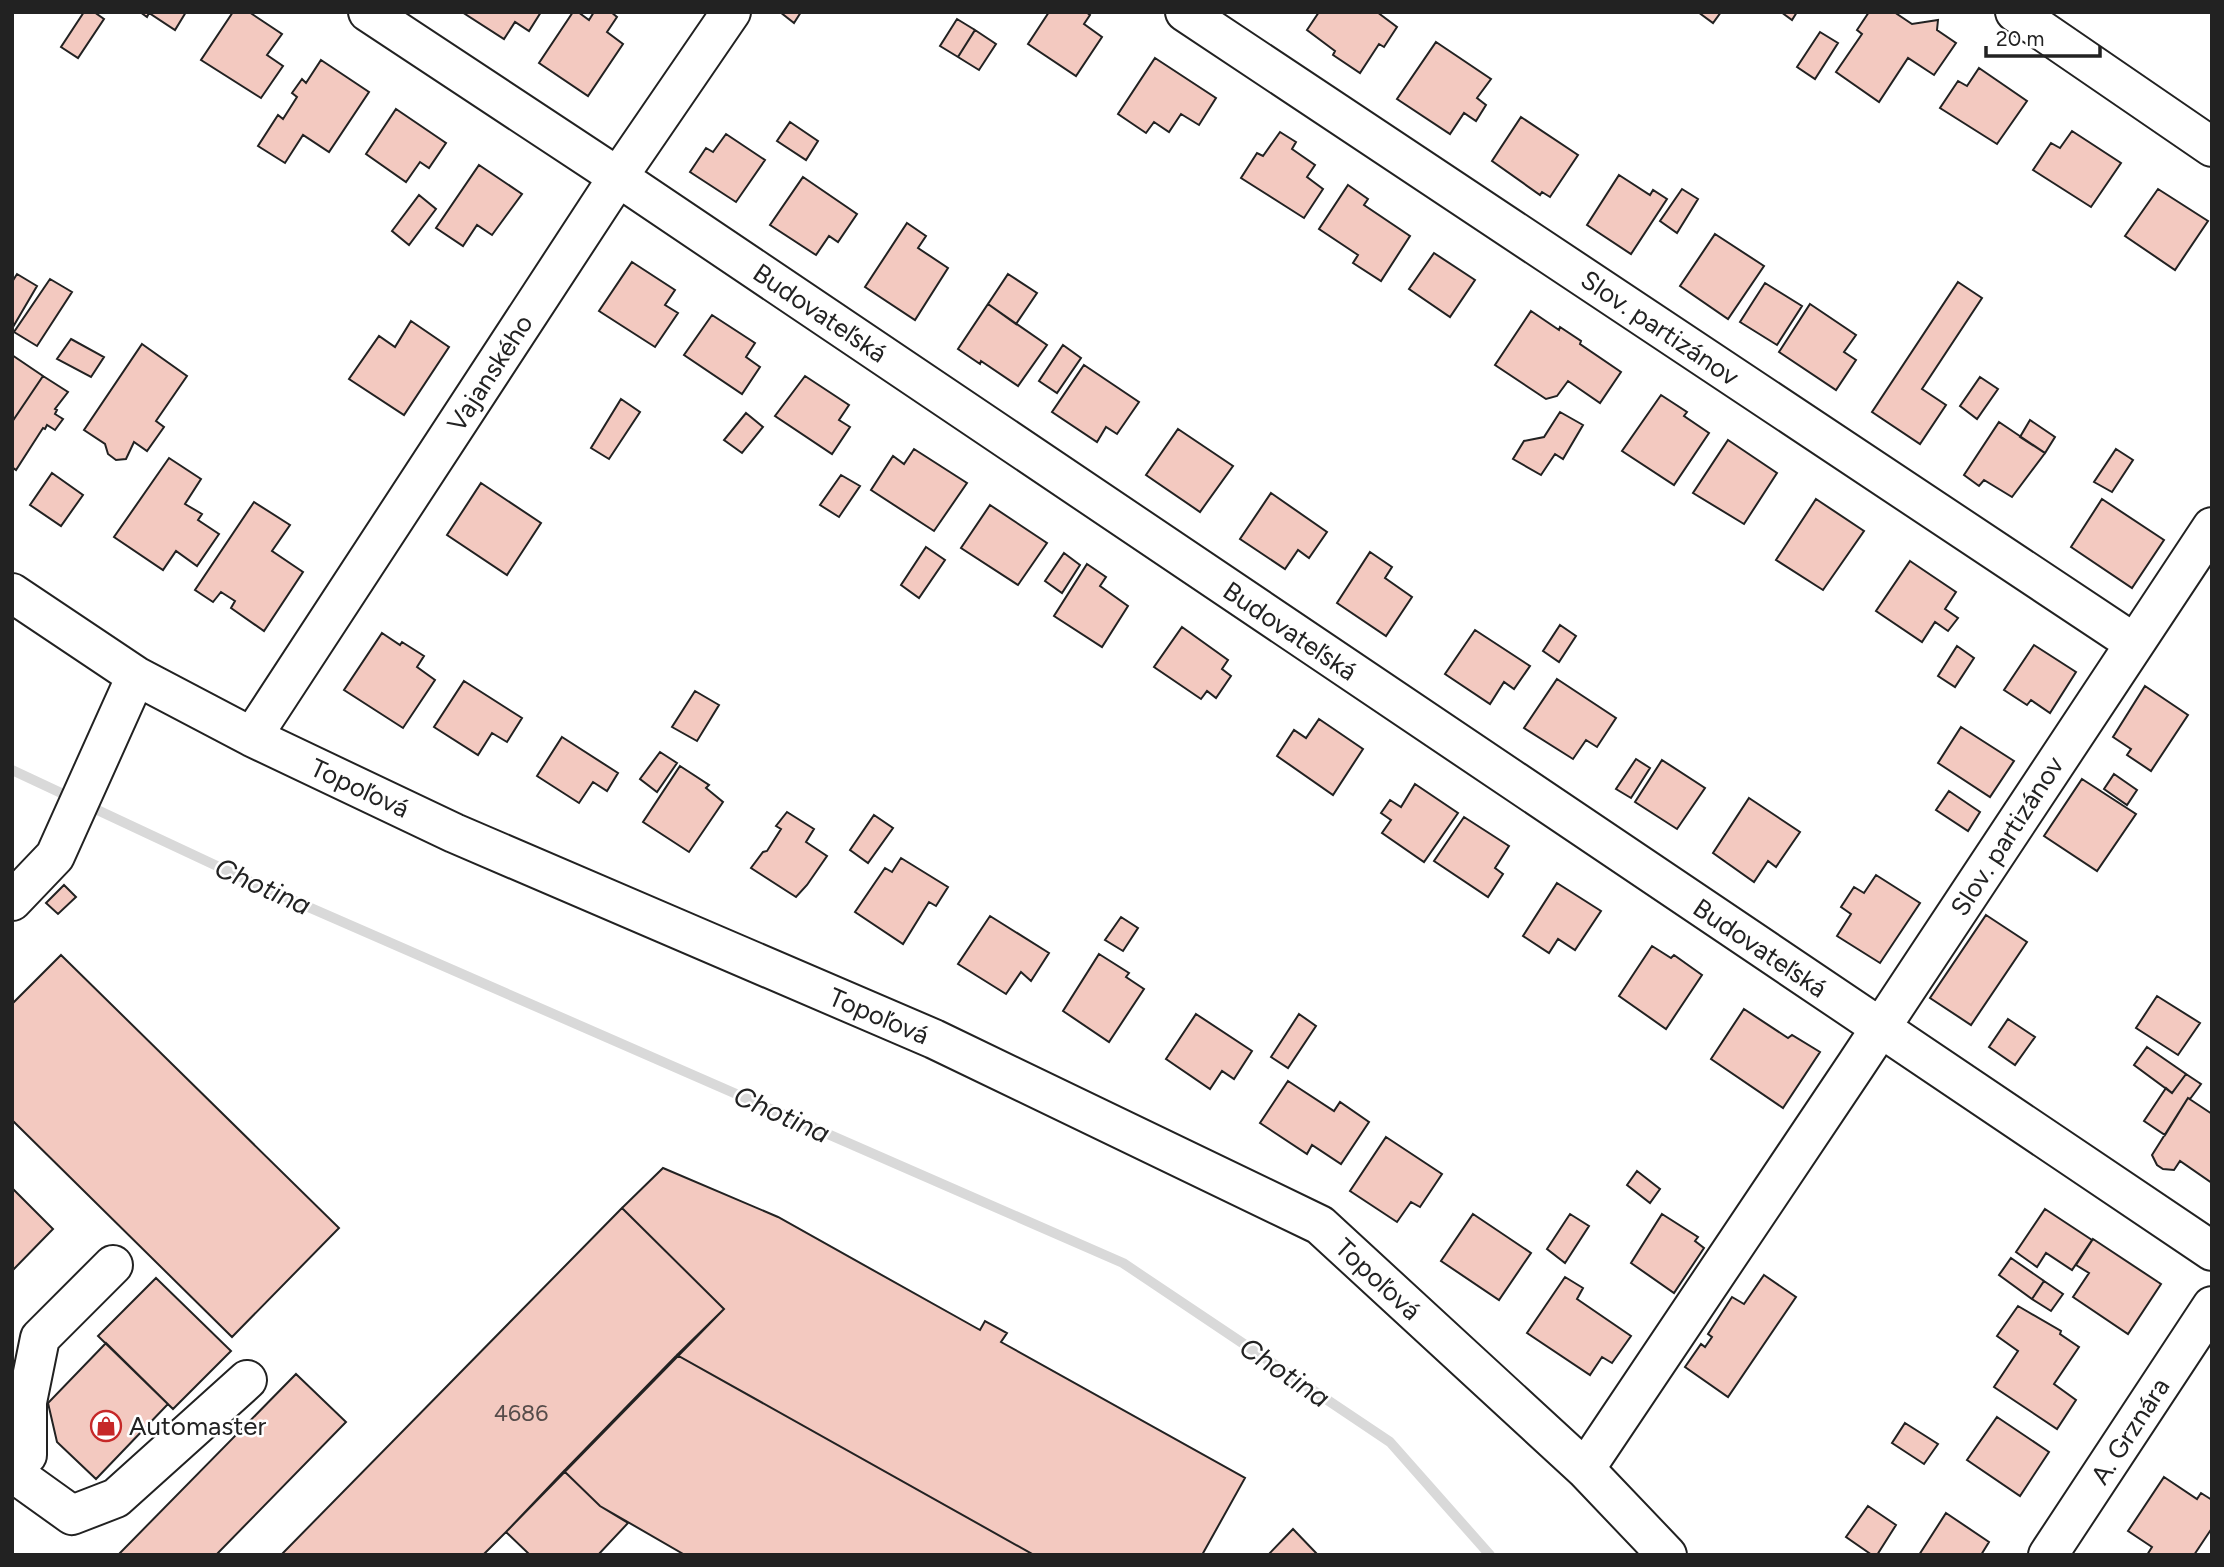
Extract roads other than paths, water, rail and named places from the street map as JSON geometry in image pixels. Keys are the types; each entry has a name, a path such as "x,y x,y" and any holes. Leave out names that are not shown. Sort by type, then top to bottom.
{"street":[{"name":"Budovateľská","path":"368,12 618,177 1880,1030 2212,1251"},
{"name":"Vajanského","path":"251,737 618,177 731,12"},
{"name":"Slov. partizánov","path":"1185,12 2134,643"},
{"path":"2015,12 2212,147"},
{"name":"Slov. partizánov","path":"1585,1469 1880,1030 2212,527"},
{"name":"Topoľová","path":"12,593 136,676 251,737 454,833 934,1039 1320,1226 1585,1469 1667,1555"},
{"path":"12,901 55,856 136,676"},
{"path":"113,1265 40,1338 27,1402 27,1455 12,1471 72,1515 116,1498 247,1380"},
{"name":"A. Grznára","path":"2048,1555 2212,1306"}],"waterway":[{"name":"Chotina","path":"12,770 249,881 1123,1263 1390,1442 1490,1555"}],"place":[{"name":"Automaster","path":"106,1426"}]}
